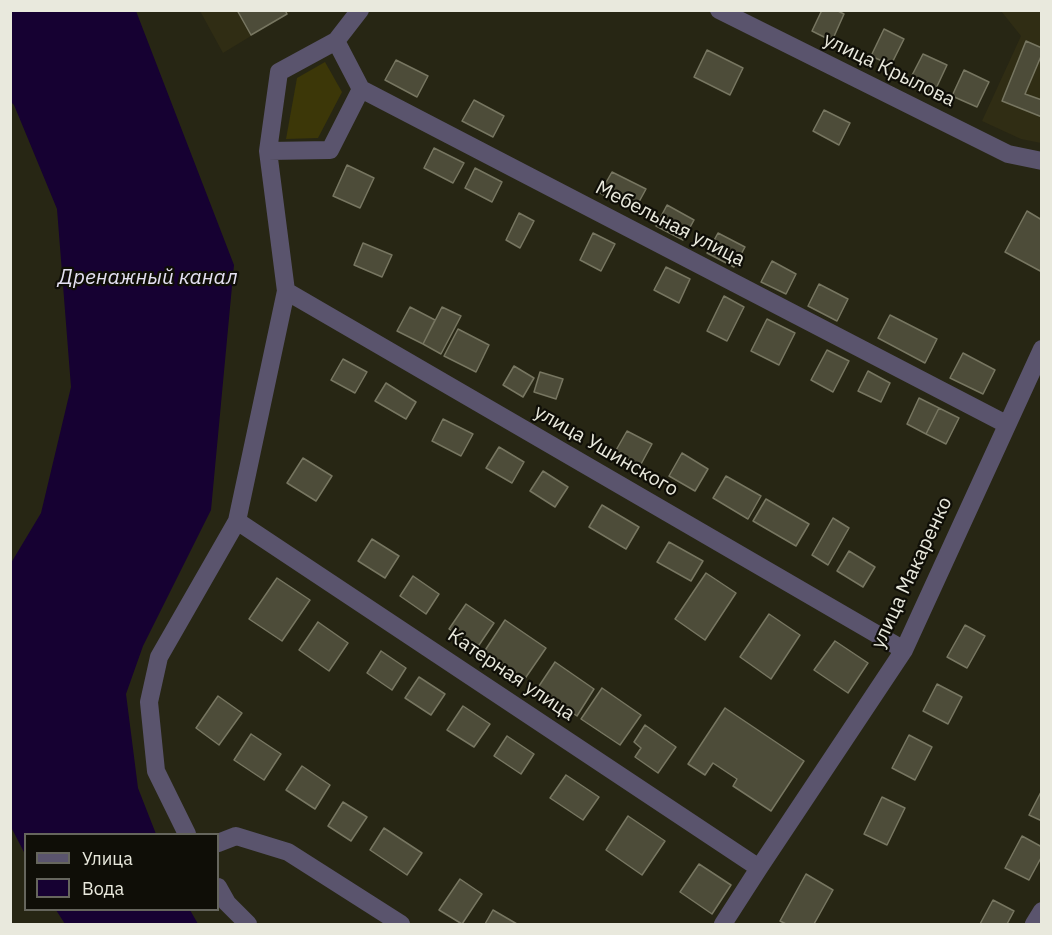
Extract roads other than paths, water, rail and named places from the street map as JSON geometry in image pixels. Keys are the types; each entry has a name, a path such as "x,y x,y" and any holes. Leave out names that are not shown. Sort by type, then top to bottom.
{"street":[{"path":"187,833 156,771 149,702 159,657 237,521 285,291 268,151 279,72 336,41 360,10"},
{"name":"улица Крылова","path":"719,10 1008,154 1041,161"},
{"path":"268,151 330,150 361,89 336,41"},
{"name":"Мебельная улица","path":"361,89 1006,424"},
{"name":"улица Ушинского","path":"285,291 904,650"},
{"name":"улица Макаренко","path":"723,924 904,650 1041,349"},
{"name":"Катерная улица","path":"237,521 759,868"},
{"path":"219,843 236,836 288,852 401,924"},
{"path":"219,889 227,903 248,924"},
{"path":"1034,924 1041,911"}],"water":[{"name":"Дренажный канал","path":"11,10 136,11 234,265 211,510 143,646 126,694 138,788 156,833 24,833 24,852 11,827 11,563 41,513 71,387 57,209 11,102"},
{"path":"57,911 191,911 198,924 65,924"}]}
